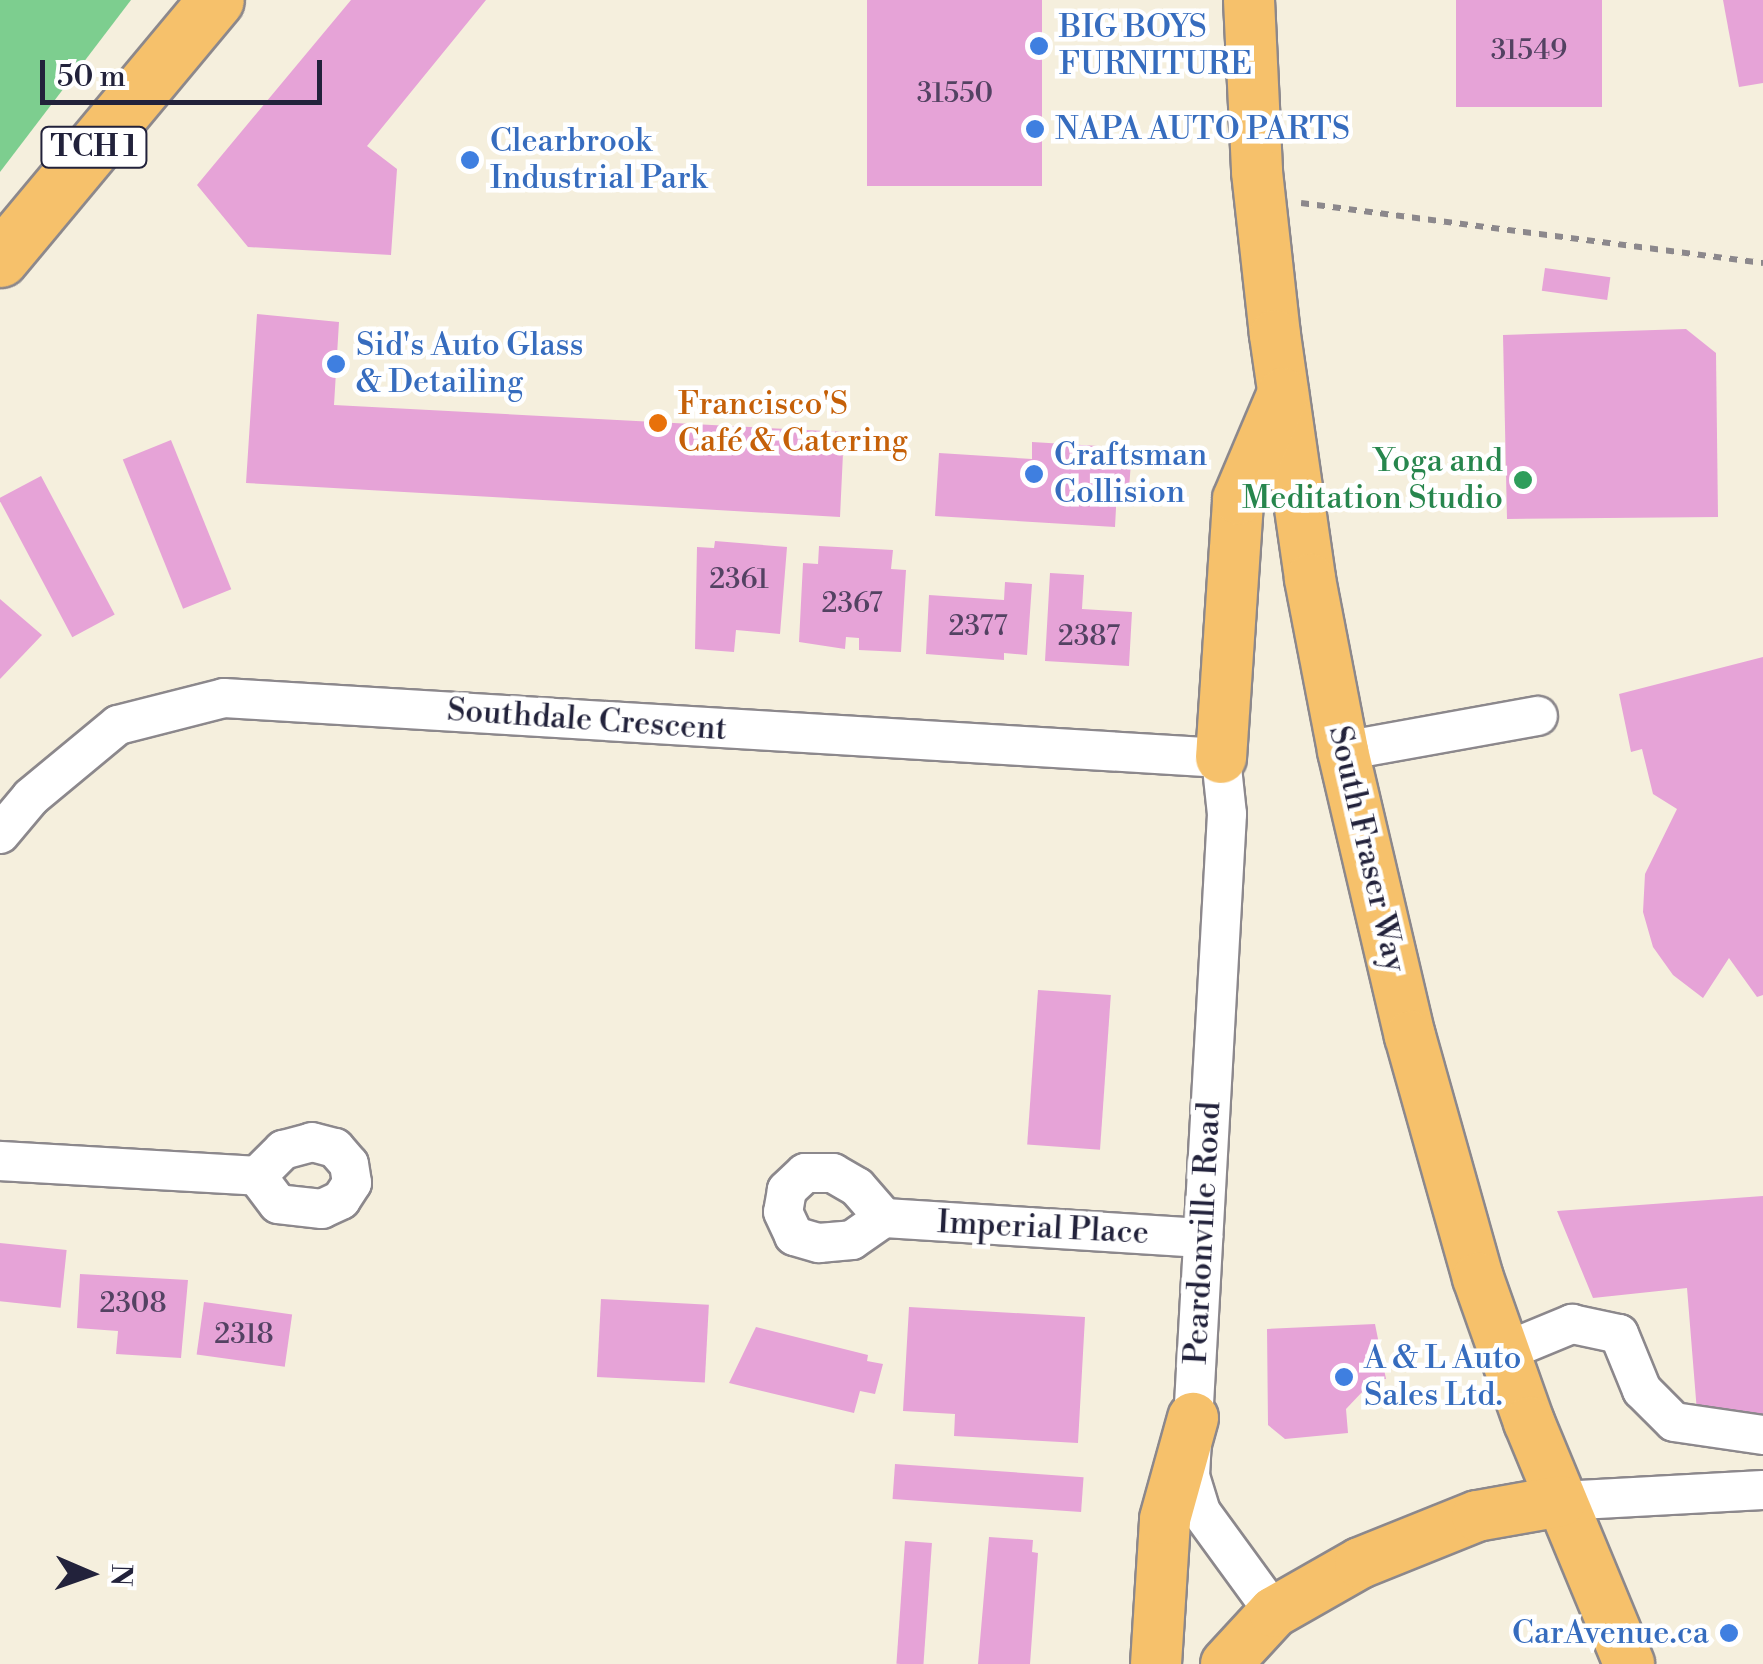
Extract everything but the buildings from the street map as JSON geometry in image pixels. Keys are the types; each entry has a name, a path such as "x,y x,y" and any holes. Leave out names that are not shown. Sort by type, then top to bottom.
{"highway":[{"name":"TCH 1","path":"0,259 216,0"}],"main road":[{"name":"South Fraser Way","path":"1249,0 1260,198 1283,393 1344,751 1410,1036 1504,1352 1630,1664"},
{"path":"1220,758 1238,500 1283,393"},
{"path":"1156,1664 1165,1520 1193,1418"},
{"path":"1226,1664 1274,1612 1360,1563 1477,1516 1561,1500"}],"street":[{"name":"Southdale Crescent","path":"0,834 32,797 118,725 224,698 1220,758"},
{"path":"1344,751 1538,716"},
{"name":"Peardonville Road","path":"1220,758 1227,814 1190,1476 1200,1512 1274,1612"},
{"path":"0,1161 257,1176"},
{"name":"Imperial Place","path":"884,1218 1202,1238"},
{"path":"1504,1352 1572,1324 1618,1334 1642,1390 1674,1422 1763,1434"},
{"path":"1561,1500 1763,1490"}],"path":[{"path":"1260,198 1763,262"}],"green space":[{"path":"0,0 131,0 0,172"}],"place":[{"name":"BIG BOYS FURNITURE","path":"1039,46"},
{"name":"NAPA AUTO PARTS","path":"1035,129"},
{"name":"Clearbrook Industrial Park","path":"470,160"},
{"name":"Sid's Auto Glass & Detailing","path":"336,364"},
{"name":"Francisco'S Café & Catering","path":"658,423"},
{"name":"Craftsman Collision","path":"1034,474"},
{"name":"Yoga and Meditation Studio","path":"1523,480"},
{"name":"A & L Auto Sales Ltd.","path":"1344,1377"},
{"name":"CarAvenue.ca","path":"1729,1633"}]}
